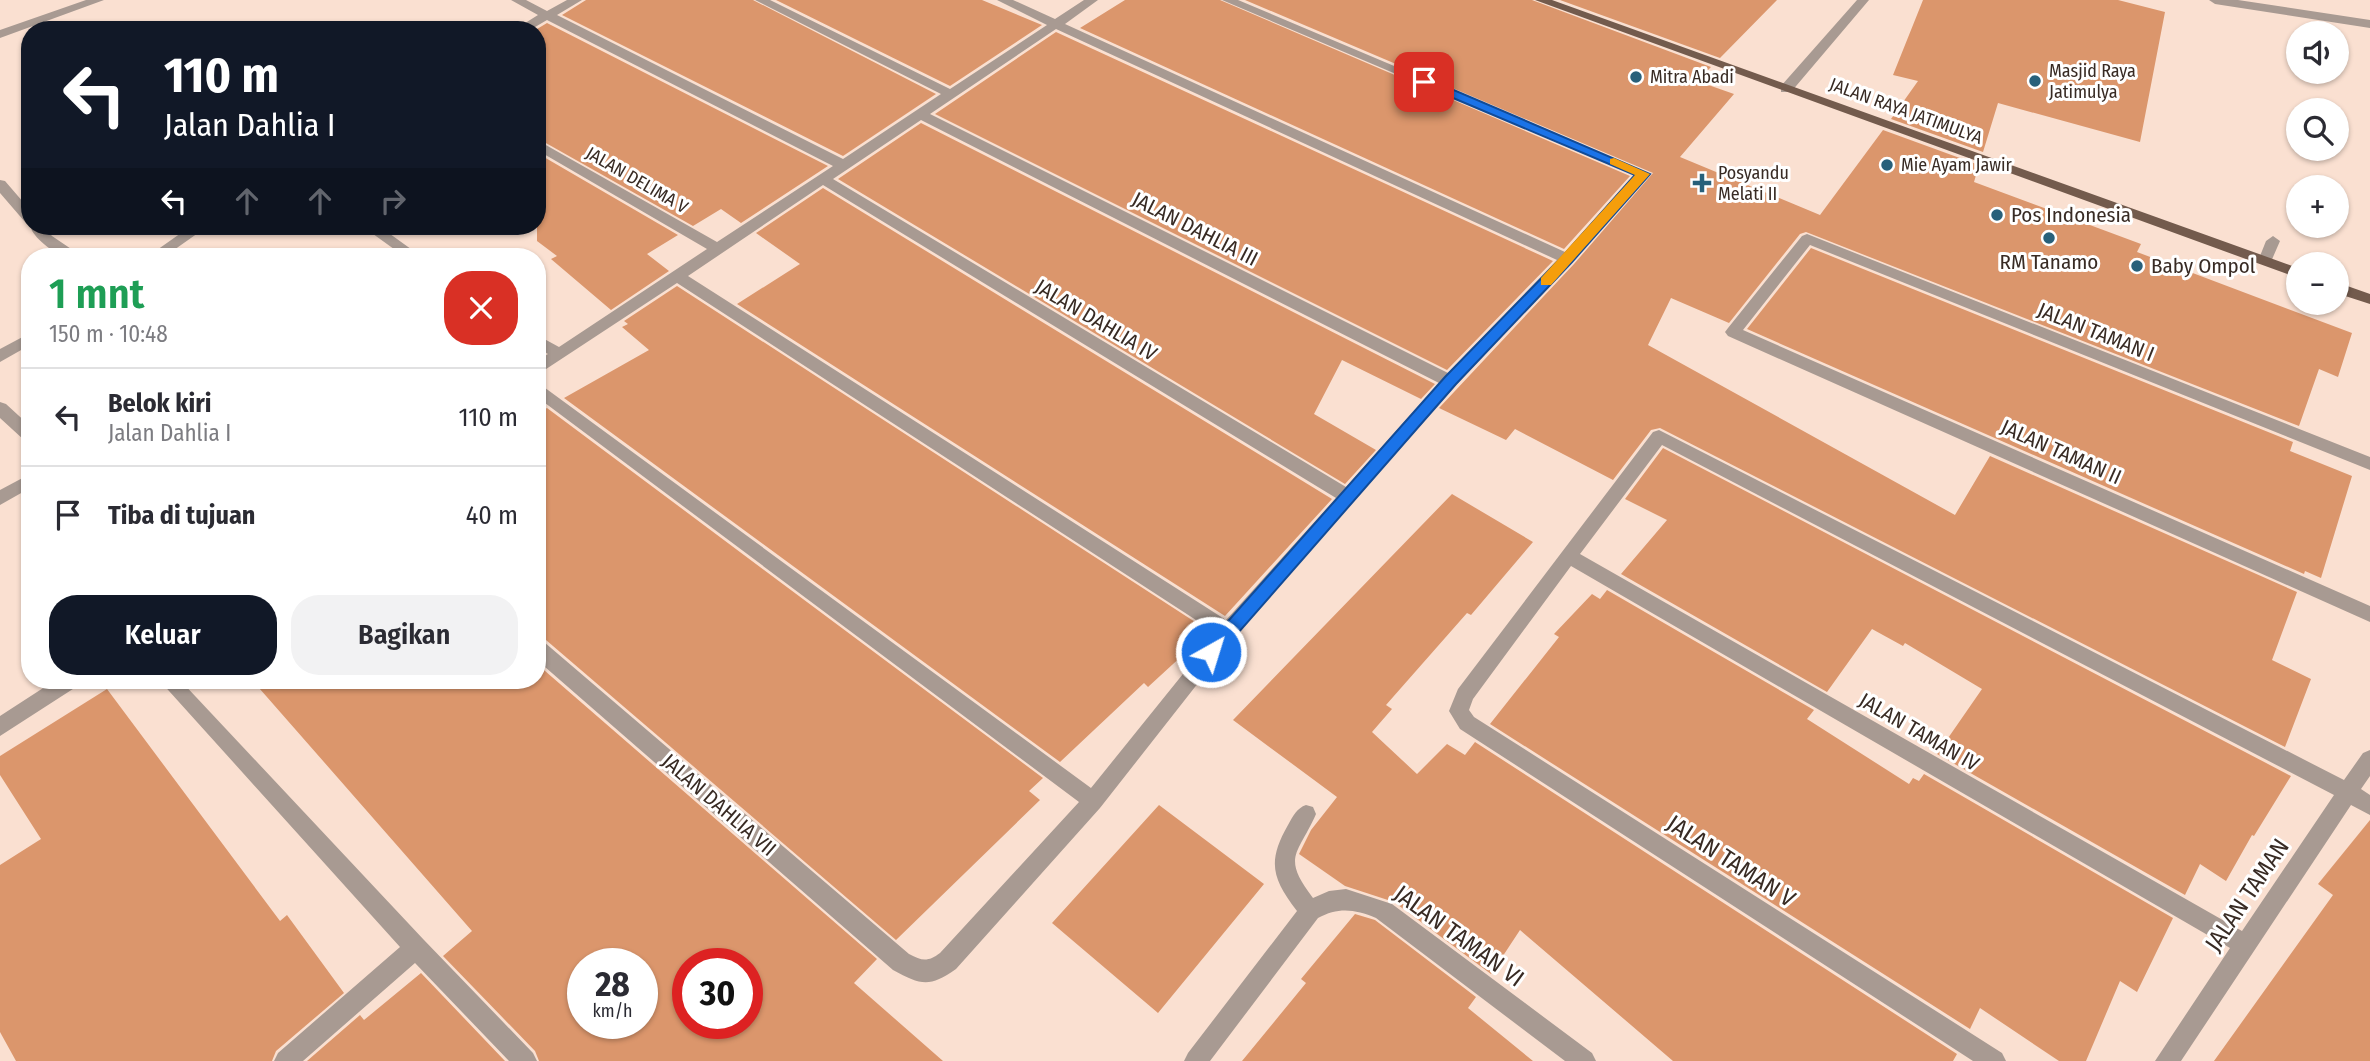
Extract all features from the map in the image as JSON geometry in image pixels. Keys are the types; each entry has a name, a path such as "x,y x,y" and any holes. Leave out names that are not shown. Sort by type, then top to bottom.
{"main road":[{"name":"JALAN RAYA JATIMULYA","path":"1541,0 2286,269"},
{"path":"2349,292 2370,299"}],"street":[{"path":"38,21 99,0"},
{"path":"517,0 843,165"},
{"path":"538,21 576,0"},
{"path":"761,0 951,94"},
{"path":"1003,0 1567,259"},
{"path":"546,363 1091,0"},
{"path":"546,395 1093,801 1228,631 1450,381 1567,259 1643,174 1228,0"},
{"path":"1786,89 1863,0"},
{"path":"2216,0 2370,24"},
{"path":"0,34 21,27"},
{"name":"JALAN DAHLIA III","path":"920,114 1450,381"},
{"name":"JALAN DELIMA V","path":"546,149 718,249"},
{"name":"JALAN DAHLIA IV","path":"822,179 1348,497"},
{"path":"0,184 21,208"},
{"path":"43,235 62,248"},
{"path":"168,248 187,235"},
{"path":"382,235 402,248"},
{"name":"JALAN TAMAN I","path":"1733,332 1807,239 2370,464"},
{"path":"2265,261 2273,241"},
{"path":"677,276 1228,631"},
{"name":"JALAN TAMAN II","path":"1733,332 2370,614"},
{"path":"0,356 21,343"},
{"path":"546,346 559,355"},
{"path":"0,408 21,428"},
{"path":"1570,557 1659,436 2348,792 2370,806"},
{"path":"0,498 21,485"},
{"name":"JALAN TAMAN V","path":"1570,557 1465,695 1459,711 1467,723 1994,1061"},
{"name":"JALAN TAMAN IV","path":"1570,557 2245,945"},
{"name":"JALAN DAHLIA VII","path":"546,656 901,962 918,971 932,972 948,961 1093,801"},
{"path":"0,727 57,689"},
{"path":"176,689 416,948 525,1061"},
{"name":"JALAN TAMAN","path":"2167,1061 2370,759"},
{"path":"1196,1061 1310,911 1283,872 1283,855 1306,814"},
{"name":"JALAN TAMAN VI","path":"1310,911 1328,899 1364,902 1384,911 1584,1061"},
{"path":"286,1061 416,948"}],"building":[{"path":"586,0 753,0 936,94 843,156 562,15"},
{"path":"776,0 982,0 1042,25 950,86"},
{"path":"1125,0 1220,0 1630,176 1564,249 1080,28"},
{"path":"1245,0 1532,0 1711,67 1697,81 1734,94 1680,157 1820,215 1883,130 1979,165 1974,182 2141,244 2137,252 2286,308 2286,315 2304,315 2352,333 2338,377 2319,369 2299,426 1806,232 1800,234 1729,323 1671,298 1648,345 1955,515 1990,456 2297,592 2272,660 2311,679 2285,747 1660,428 1651,430 1613,480 1515,429 1506,440 1439,408 1574,264 1653,173"},
{"path":"1560,0 1777,0 1720,58"},
{"name":"Masjid Raya Jatimulya","path":"1923,0 2118,0 2165,12 2140,142 1998,103 1983,152 1891,119 1918,81 1893,75"},
{"path":"546,24 828,166 741,223 721,209 693,226 546,143"},
{"path":"1056,32 1553,261 1447,370 935,114"},
{"path":"921,123 1435,384 1421,399 1342,360 1314,414 1376,450 1345,484 838,179"},
{"path":"546,158 678,235 647,254 669,271 611,310 551,259 557,256 537,241 537,235 546,235"},
{"path":"823,188 1332,499 1225,616 737,304 800,264 756,233"},
{"path":"1811,248 2293,442 2290,451 2352,476 2321,578 2305,571 2304,574 1747,329"},
{"path":"677,286 1209,631 1148,687 1144,683 1060,762 564,398 649,350 622,327 628,324 624,321"},
{"path":"546,409 1043,778 1029,791 1040,800 896,940 546,640"},
{"path":"1663,448 2291,776 2254,836 2252,835 2226,881 2200,864 2185,895 1937,754 1982,689 1905,643 1903,646 1872,629 1827,692 1621,574 1667,520 1625,499"},
{"path":"1452,494 1533,542 1471,615 1467,613 1386,705 1392,709 1372,732 1417,774 1447,744 1465,755 1475,742 1957,1054 1953,1061 1673,1061 1520,930 1491,974 1394,902 1345,886 1299,854 1311,830 1337,797 1233,720"},
{"path":"1607,590 1814,710 1807,719 1909,784 1913,778 1919,781 1924,774 2173,918 2137,992 2120,981 2086,1061 2059,1061 1980,1008 1970,1029 1490,724 1559,637 1554,634 1592,594 1600,599"},
{"path":"546,672 877,959 854,983 943,1061 539,1061 535,1051 443,956 472,931 260,689 546,689"},
{"path":"107,689 280,921 287,915 344,993 276,1051 272,1061 16,1061 0,1032 0,865 41,839 0,775 0,756"},
{"path":"1159,805 1264,884 1158,1013 1052,923"},
{"path":"2370,820 2370,1061 2214,1061 2333,895 2318,884"},
{"path":"1355,914 1375,920 1476,997 1468,1008 1533,1061 1242,1061 1306,983 1301,979"},
{"path":"421,973 505,1061 307,1061 360,1015 364,1020"}],"slow traffic":[{"path":"1546,282 1643,174 1614,162"}],"place":[{"name":"Mitra Abadi","path":"1636,77"},
{"name":"Masjid Raya Jatimulya","path":"2035,81"},
{"name":"Mie Ayam Jawir","path":"1887,165"},
{"name":"Posyandu Melati II","path":"1702,183"},
{"name":"Pos Indonesia","path":"1997,215"},
{"name":"RM Tanamo","path":"2049,238"},
{"name":"Baby Ompol","path":"2137,266"}],"route":[{"path":"1211,652 1450,381 1567,259 1643,174 1424,82"}]}
